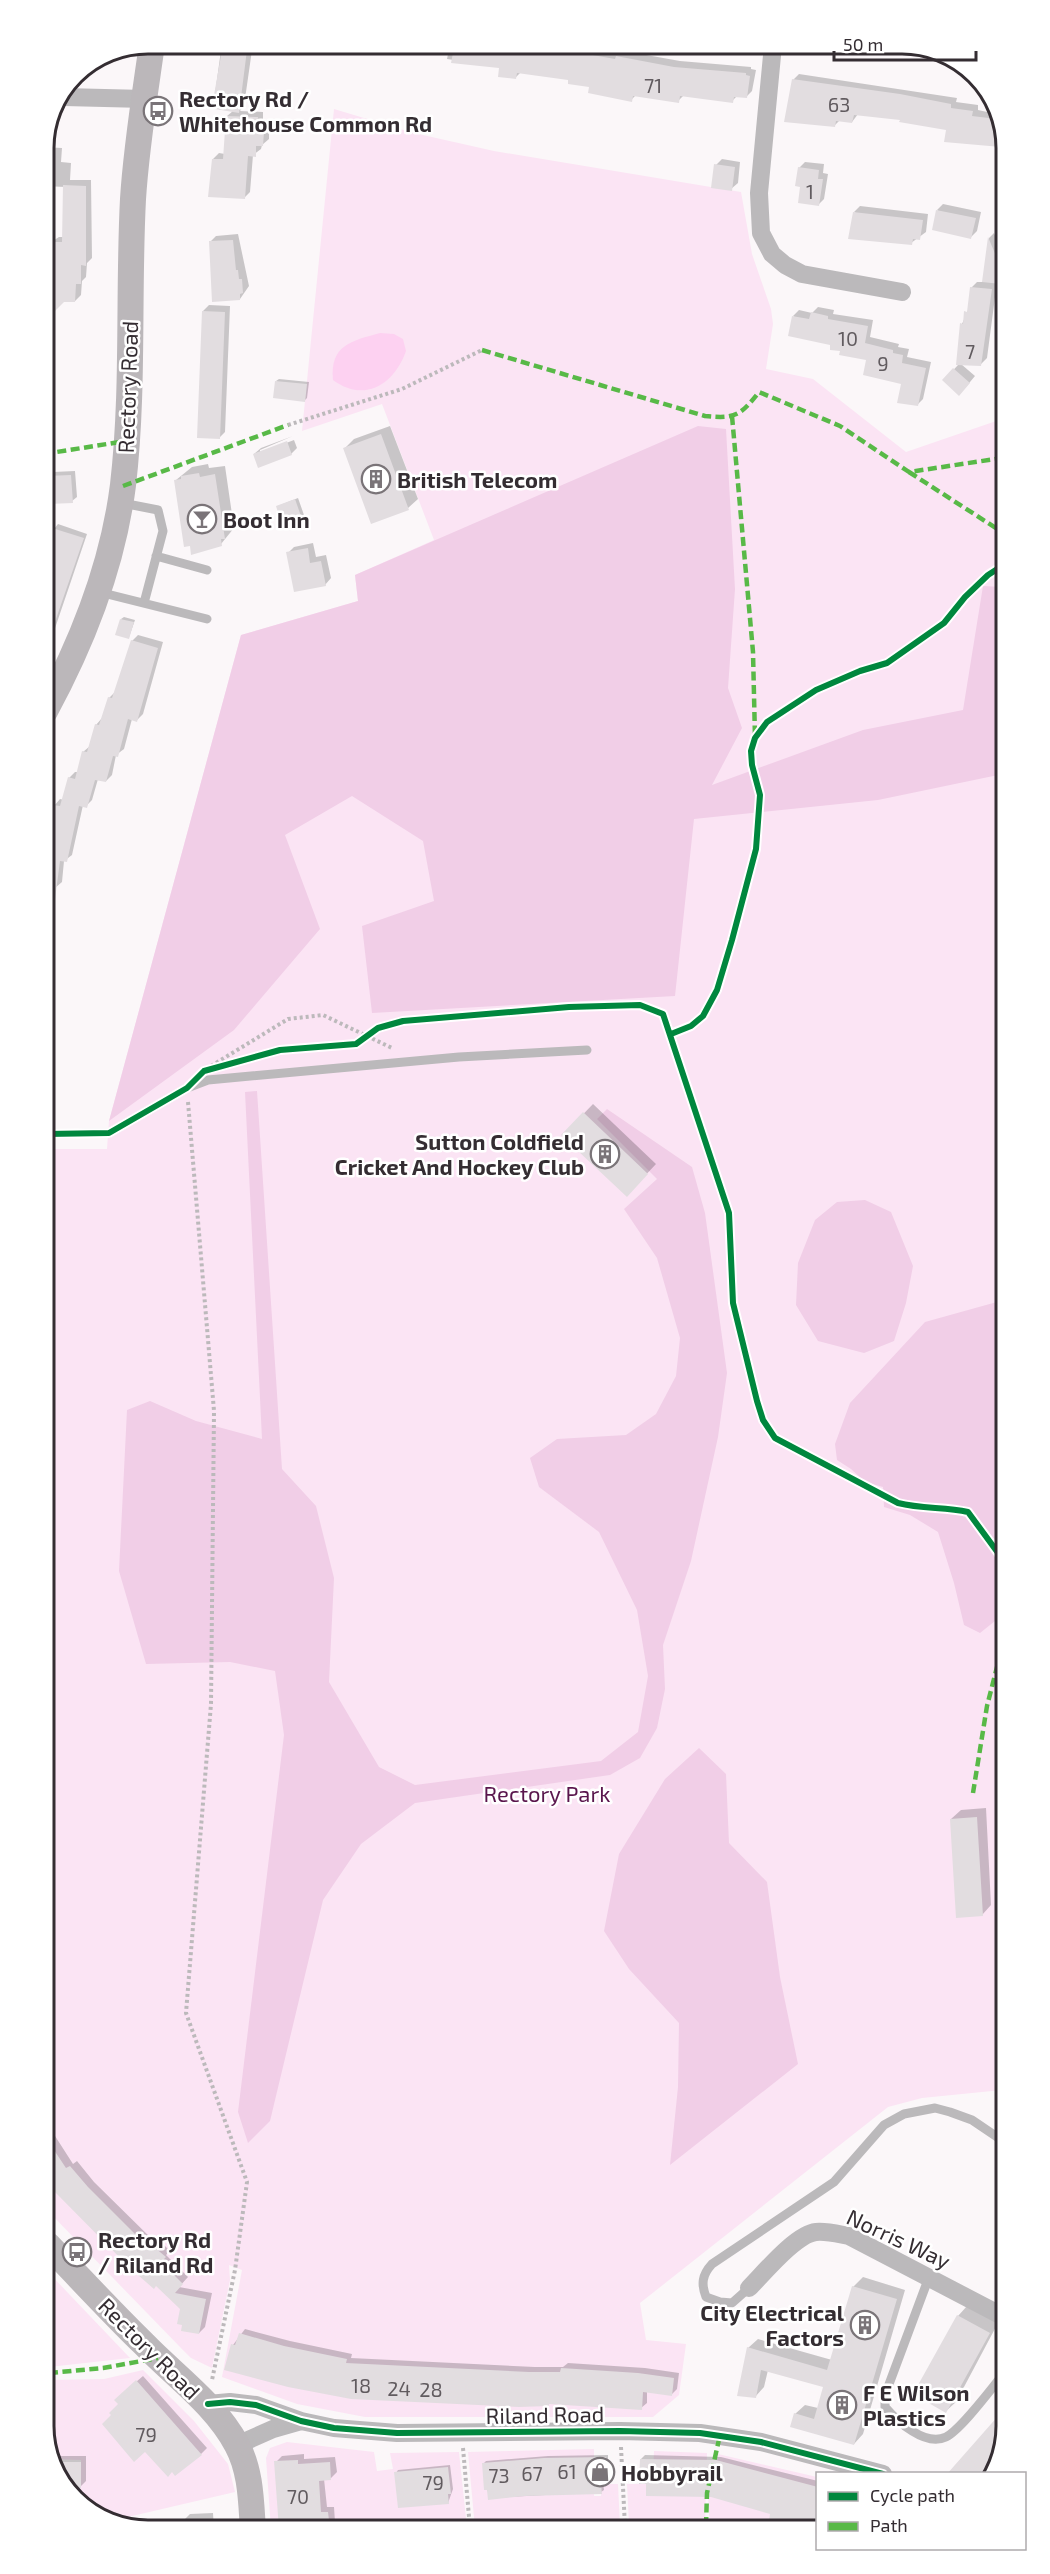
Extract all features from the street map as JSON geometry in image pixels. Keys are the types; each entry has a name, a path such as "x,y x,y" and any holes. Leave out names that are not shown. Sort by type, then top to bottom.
{"street":[{"name":"Rectory Road","path":"54,694 90,613 109,552 123,486 128,402 133,198 151,54"},
{"path":"771,54 759,193 760,233 772,254 785,265 802,274 902,292"},
{"path":"70,97 145,99"},
{"name":"Norris Way","path":"749,2288 801,2237 814,2232 849,2236 996,2313"},
{"name":"Rectory Road","path":"54,2251 145,2346 208,2404 237,2445 247,2471 252,2520"},
{"name":"Riland Road","path":"208,2404 230,2402 256,2406 302,2421 334,2428 397,2433 620,2431 731,2436 875,2472"},
{"name":"Riland Road","path":"237,2445 273,2428 302,2421"}],"lane":[{"path":"119,502 158,510 163,531 144,603"},
{"path":"156,556 207,570"},
{"path":"97,591 207,619"},
{"path":"54,1134 109,1133 187,1088 208,1080 459,1057 587,1050"},
{"path":"749,2288 732,2303 706,2297 702,2287 705,2272 712,2264 834,2182 884,2125 904,2114 935,2108 972,2120 996,2136"},
{"path":"929,2277 885,2395 885,2408 896,2420 933,2440 945,2437 957,2428 996,2383"}],"path":[{"path":"288,425 402,389 482,350"},
{"path":"204,1071 288,1019 322,1015 420,1062"},
{"path":"204,1071 225,1065"},
{"path":"187,1088 214,1411 211,1704 186,2013 247,2182 234,2270 208,2404"},
{"path":"620,2431 625,2520"},
{"path":"462,2433 469,2520"}],"green space":[{"name":"Rectory Park","path":"334,109 414,133 494,151 741,192 752,254 771,309 773,324 766,369 813,379 906,452 996,421 996,2091 922,2098 888,2107 640,2303 646,2340 686,2344 679,2395 653,2417 365,2417 297,2404 222,2377 242,2270 229,2265 230,2280 212,2368 191,2358 54,2217 54,1149 107,1149 109,1121 241,635 358,601 355,575 434,540 382,404 302,431"},
{"path":"54,2278 130,2358 54,2366"},
{"path":"143,2370 194,2421 228,2464 235,2492 127,2517 91,2501 78,2488 81,2488 81,2460 61,2459 59,2456 54,2426 54,2380 104,2379"},
{"path":"287,2442 374,2452 377,2471 393,2469 390,2453 459,2452 466,2520 270,2520 266,2458 270,2448"},
{"path":"594,2449 594,2496 601,2496 601,2484 618,2484 620,2520 474,2520 468,2452"},
{"path":"654,2451 707,2453 705,2520 629,2520 627,2484 646,2484 646,2495 652,2496"},
{"path":"718,2454 816,2477 816,2520 710,2520 708,2497"}],"shaded area":[{"path":"380,333 394,334 403,339 406,351 401,363 386,381 367,390 356,390 333,380 335,359 344,346"},
{"path":"698,426 726,429 735,589 728,688 742,728 712,785 863,730 963,710 983,586 996,587 996,775 878,800 694,819 675,996 372,1013 362,926 434,901 423,841 352,796 285,835 320,929 234,1030 109,1121 241,635 358,601 355,575"},
{"path":"257,1091 282,1469 316,1506 334,1578 329,1682 379,1767 415,1785 601,1761 638,1732 648,1676 637,1610 599,1532 539,1487 530,1458 557,1439 626,1435 656,1414 676,1376 680,1338 657,1258 624,1209 657,1179 597,1119 607,1109 692,1167 705,1213 727,1373 718,1437 691,1561 663,1645 665,1689 657,1728 640,1758 610,1775 415,1803 361,1844 323,1900 270,2121 248,2143 238,2112 284,1735 275,1671 230,1662 146,1664 119,1571 127,1410 150,1401 196,1421 262,1439 245,1092"},
{"path":"865,1200 891,1212 913,1266 906,1303 894,1341 864,1353 818,1341 796,1305 798,1263 815,1220 837,1202"},
{"path":"996,1302 996,1620 980,1633 964,1625 938,1532 910,1515 884,1507 883,1487 865,1482 837,1460 835,1444 850,1403 925,1322"},
{"path":"699,1748 726,1774 729,1843 767,1882 780,1977 798,2064 670,2165 678,2087 679,2023 629,1969 604,1931 619,1854 665,1779"}],"building":[{"path":"221,54 246,54 239,113 215,109 218,95 214,95"},
{"path":"453,54 587,54 615,59 616,56 674,67 746,73 750,76 747,98 734,97 733,103 680,96 679,103 633,96 632,102 588,93 589,87 568,84 568,80 517,73 516,79 498,77 499,68 451,63"},
{"path":"792,79 900,94 951,104 951,108 973,111 972,116 991,118 996,147 944,142 946,130 899,122 900,120 854,115 852,123 836,121 835,127 784,122"},
{"path":"226,116 258,117 257,131 264,132 263,146 256,146 256,157 248,156 245,199 208,197 212,159 223,159"},
{"path":"714,164 735,167 732,191 711,188"},
{"path":"798,167 819,170 818,179 823,179 819,206 798,203 800,187 795,186"},
{"path":"63,185 86,186 86,266 81,265 81,284 76,284 75,302 64,302 54,312 54,242 62,242"},
{"path":"936,210 976,218 971,239 932,230"},
{"path":"853,212 923,220 920,240 913,239 912,245 848,239"},
{"path":"988,237 996,256 996,283 982,282"},
{"path":"233,240 236,270 238,270 239,279 242,279 243,293 240,294 240,300 212,302 209,241"},
{"path":"970,287 992,289 981,366 956,365 960,323 963,324 964,311 967,312"},
{"path":"202,311 225,312 220,439 197,438"},
{"path":"811,312 828,316 828,319 868,326 865,343 903,355 902,363 926,368 918,406 897,403 901,384 863,375 866,360 839,355 840,351 830,350 830,345 788,336 792,316 809,319"},
{"path":"953,368 970,383 959,396 942,380"},
{"path":"275,381 307,384 305,402 273,398"},
{"name":"British Telecom","path":"381,434 409,510 371,524 343,448"},
{"path":"287,441 292,455 258,468 253,454"},
{"name":"Boot Inn","path":"199,473 200,477 215,474 225,539 221,539 222,546 191,555 190,546 184,547 174,480 181,479 181,476"},
{"path":"71,475 73,503 54,504 54,476"},
{"path":"295,499 302,519 282,525 276,506"},
{"path":"54,529 84,538 54,625"},
{"path":"308,548 310,563 321,561 326,586 294,592 286,552"},
{"path":"120,619 134,622 129,639 115,635"},
{"path":"131,640 158,648 137,722 128,719 118,757 113,756 106,782 95,780 87,808 79,806 67,862 60,861 54,899 54,805 60,806 68,777 75,779 82,751 87,752 95,724 99,725 108,697 112,698"},
{"name":"Sutton Coldfield Cricket And Hockey Club","path":"583,1112 648,1174 627,1197 561,1135"},
{"path":"977,1817 983,1916 956,1918 950,1819"},
{"path":"54,2150 66,2168 70,2166 151,2250 154,2247 166,2257 161,2262 183,2284 175,2293 206,2299 199,2334 181,2331 182,2325 177,2324 180,2309 156,2286 154,2289 131,2269 54,2191"},
{"path":"852,2286 897,2299 854,2445 790,2427 794,2413 814,2419 823,2387 761,2370 756,2398 737,2396 747,2347 827,2370"},
{"path":"957,2315 990,2333 946,2413 913,2394"},
{"path":"239,2333 284,2346 347,2359 346,2363 529,2372 560,2372 561,2368 638,2373 674,2378 672,2396 643,2392 642,2410 549,2404 549,2406 519,2407 351,2399 288,2387 224,2370 231,2344 235,2345"},
{"path":"136,2380 202,2455 175,2476 172,2472 168,2477 145,2452 134,2462 102,2424 118,2404 114,2400"},
{"path":"996,2418 991,2456 983,2472 949,2472"},
{"path":"606,2457 606,2484 601,2484 602,2494 524,2496 488,2500 487,2490 484,2490 482,2463 544,2458"},
{"path":"640,2459 716,2460 816,2486 816,2520 769,2520 770,2514 711,2497 646,2496 646,2484 639,2484"},
{"path":"298,2460 298,2464 330,2462 331,2480 319,2481 321,2512 328,2512 329,2520 278,2520 274,2461"},
{"path":"62,2462 81,2462 81,2488 73,2483"},
{"path":"448,2467 451,2494 448,2494 449,2504 398,2508 394,2472"}],"marked path":[{"path":"482,350 705,416 723,417 736,414 747,406 759,392 840,426 909,472 996,459"},
{"path":"732,416 753,652 755,738"},
{"path":"123,486 288,425"},
{"path":"54,452 126,441"},
{"path":"909,472 996,528"},
{"path":"973,1793 987,1706 996,1671"},
{"path":"54,2373 103,2368 158,2358"},
{"path":"706,2520 707,2493 720,2435"}],"cycle path":[{"path":"671,1034 691,1026 703,1016 717,990 732,940 756,849 760,795 752,765 751,751 755,738 767,722 816,690 860,671 887,663 944,623 965,597 996,570"},
{"path":"54,1134 109,1133 187,1088 204,1071 280,1050 356,1044 378,1028 403,1021 569,1007 640,1005 663,1014 729,1213 733,1303 763,1420 775,1438 898,1503 968,1512 996,1550"},
{"path":"208,2404 230,2402 256,2405 301,2421 334,2428 397,2433 620,2431 700,2433 761,2442 875,2472"}],"place":[{"name":"Rectory Rd / Whitehouse Common Rd","path":"158,111"},
{"name":"British Telecom","path":"376,479"},
{"name":"Boot Inn","path":"202,519"},
{"name":"Sutton Coldfield Cricket And Hockey Club","path":"605,1154"},
{"name":"Rectory Rd / Riland Rd","path":"77,2252"},
{"name":"City Electrical Factors","path":"865,2325"},
{"name":"F E Wilson Plastics","path":"842,2405"},
{"name":"Hobbyrail","path":"600,2472"}]}
